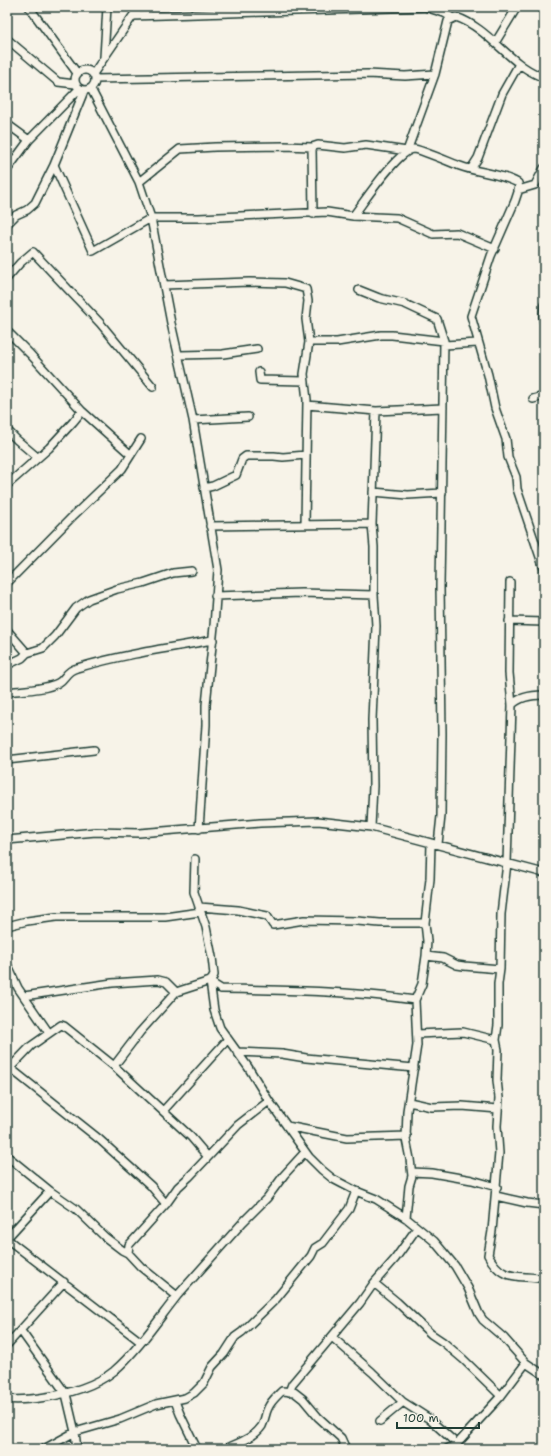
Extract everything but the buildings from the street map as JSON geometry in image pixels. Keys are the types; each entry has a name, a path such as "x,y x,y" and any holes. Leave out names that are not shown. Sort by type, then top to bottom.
{"street":[{"path":"29,7 77,73"},
{"path":"104,58 107,7"},
{"path":"7,39 58,82 82,88 94,85 94,76 104,58 139,7"},
{"path":"133,16 425,7 445,10 453,18"},
{"path":"495,43 517,7"},
{"path":"353,216 392,164 406,151 434,74 448,21 456,17 462,19 479,30 519,64 544,78"},
{"path":"471,169 478,158 502,94 519,64"},
{"path":"199,829 206,705 213,640 218,570 193,420 151,218 139,182 82,88 74,78 77,73 82,70 88,70 94,76 368,74 405,76 434,74"},
{"path":"7,170 28,140 82,88"},
{"path":"7,224 16,215 27,210 35,203 54,165 82,88"},
{"path":"7,124 28,140"},
{"path":"139,182 180,149 215,147 312,147 318,145 345,148 366,145 406,151 415,149 441,160 508,178 518,183 515,201 486,270 471,316 495,408 506,439 508,457 516,477 517,489 544,569"},
{"path":"312,147 313,214"},
{"path":"54,165 93,251 151,218 199,218 313,214 328,212 353,216 397,218 432,234 457,233 495,249"},
{"path":"518,190 535,185 544,168"},
{"path":"7,278 20,263 33,252 100,323 153,387"},
{"path":"164,285 249,282 285,283 306,289 308,301 306,319 309,342 304,370 307,405 305,525"},
{"path":"359,290 379,298 406,304 437,319 444,343 440,586 442,734 441,816 434,844 425,923 427,941 426,956 422,984 415,1000 417,1044 410,1085 406,1139 412,1172 406,1218"},
{"path":"544,306 542,316 544,324"},
{"path":"7,331 82,411 131,455"},
{"path":"309,342 337,342 381,335 392,335 444,343 478,343"},
{"path":"180,355 223,354 257,349"},
{"path":"259,372 260,380 304,381"},
{"path":"533,399 544,396"},
{"path":"307,405 376,410 443,408"},
{"path":"371,827 373,786 372,720 376,626 372,524 376,410"},
{"path":"7,485 49,448 82,411"},
{"path":"193,420 248,417"},
{"path":"7,430 37,457"},
{"path":"7,583 72,516 122,469 141,439"},
{"path":"204,488 213,486 236,475 242,459 246,456 283,457 306,455"},
{"path":"373,492 408,495 442,493"},
{"path":"210,526 372,524"},
{"path":"7,665 22,658 26,653 43,648 55,636 76,608 89,599 117,588 142,584 173,573 192,571"},
{"path":"510,582 509,673 512,705 507,863 502,908 500,969 498,984 498,1025 496,1040 498,1050 497,1080 499,1090 497,1126 499,1153 496,1196 488,1255 498,1270 511,1276 544,1279"},
{"path":"215,596 302,593 374,595"},
{"path":"509,622 544,622"},
{"path":"7,630 26,653"},
{"path":"7,692 52,685 60,682 69,670 159,649 213,640"},
{"path":"512,705 528,696 544,695"},
{"path":"7,760 94,750"},
{"path":"7,840 96,832 140,833 260,823 318,822 371,827 544,874"},
{"path":"195,860 194,892 206,927 214,975 211,981 213,984 221,989 284,990 390,996 415,1000"},
{"path":"7,926 27,921 56,917 165,917 200,909 238,910 267,916 273,925 304,920 425,923"},
{"path":"426,956 443,958 457,965 500,969"},
{"path":"7,964 12,976 49,1034"},
{"path":"114,1066 140,1032 176,992 210,981 214,975"},
{"path":"24,996 112,983 158,980 166,982 176,992"},
{"path":"210,981 216,1017 220,1028 305,1152 333,1179 376,1199 406,1218 434,1241 455,1266 468,1288 483,1320 504,1338 526,1363 544,1375"},
{"path":"166,1204 151,1186 98,1139 9,1070 31,1046 55,1028 61,1025 64,1026 114,1066 191,1137 208,1157"},
{"path":"417,1034 463,1032 496,1040"},
{"path":"163,1111 228,1039"},
{"path":"237,1052 282,1054 306,1058 414,1068"},
{"path":"128,1252 129,1245 166,1204 178,1187 190,1177 238,1125 269,1101"},
{"path":"409,1102 432,1107 462,1106 498,1109"},
{"path":"287,1126 348,1138 407,1136"},
{"path":"7,1399 16,1401 66,1394 100,1380 114,1371 141,1342 177,1296 243,1222 267,1198 284,1175 305,1152"},
{"path":"7,1156 62,1199 122,1250 128,1252 142,1267 177,1296"},
{"path":"412,1172 424,1172 472,1180 496,1187"},
{"path":"50,1191 7,1238 141,1342"},
{"path":"44,1449 75,1432 120,1419 156,1404 185,1398 194,1393 204,1383 212,1367 224,1354 235,1337 249,1326 276,1299 311,1256 315,1248 323,1243 349,1209 356,1191"},
{"path":"496,1196 544,1205"},
{"path":"289,1392 292,1384 349,1315 360,1304 374,1283 395,1259 417,1228"},
{"path":"7,1345 64,1282"},
{"path":"374,1283 431,1334 463,1359 501,1396"},
{"path":"21,1331 66,1394 75,1432 77,1449"},
{"path":"332,1337 403,1402 428,1418 456,1444"},
{"path":"447,1449 456,1444 501,1396 526,1363"},
{"path":"225,1449 242,1442 256,1433 263,1424 267,1409 271,1402 282,1391 294,1392 303,1399 318,1417 341,1438 346,1449"},
{"path":"175,1401 197,1449"},
{"path":"380,1421 403,1402"}]}
